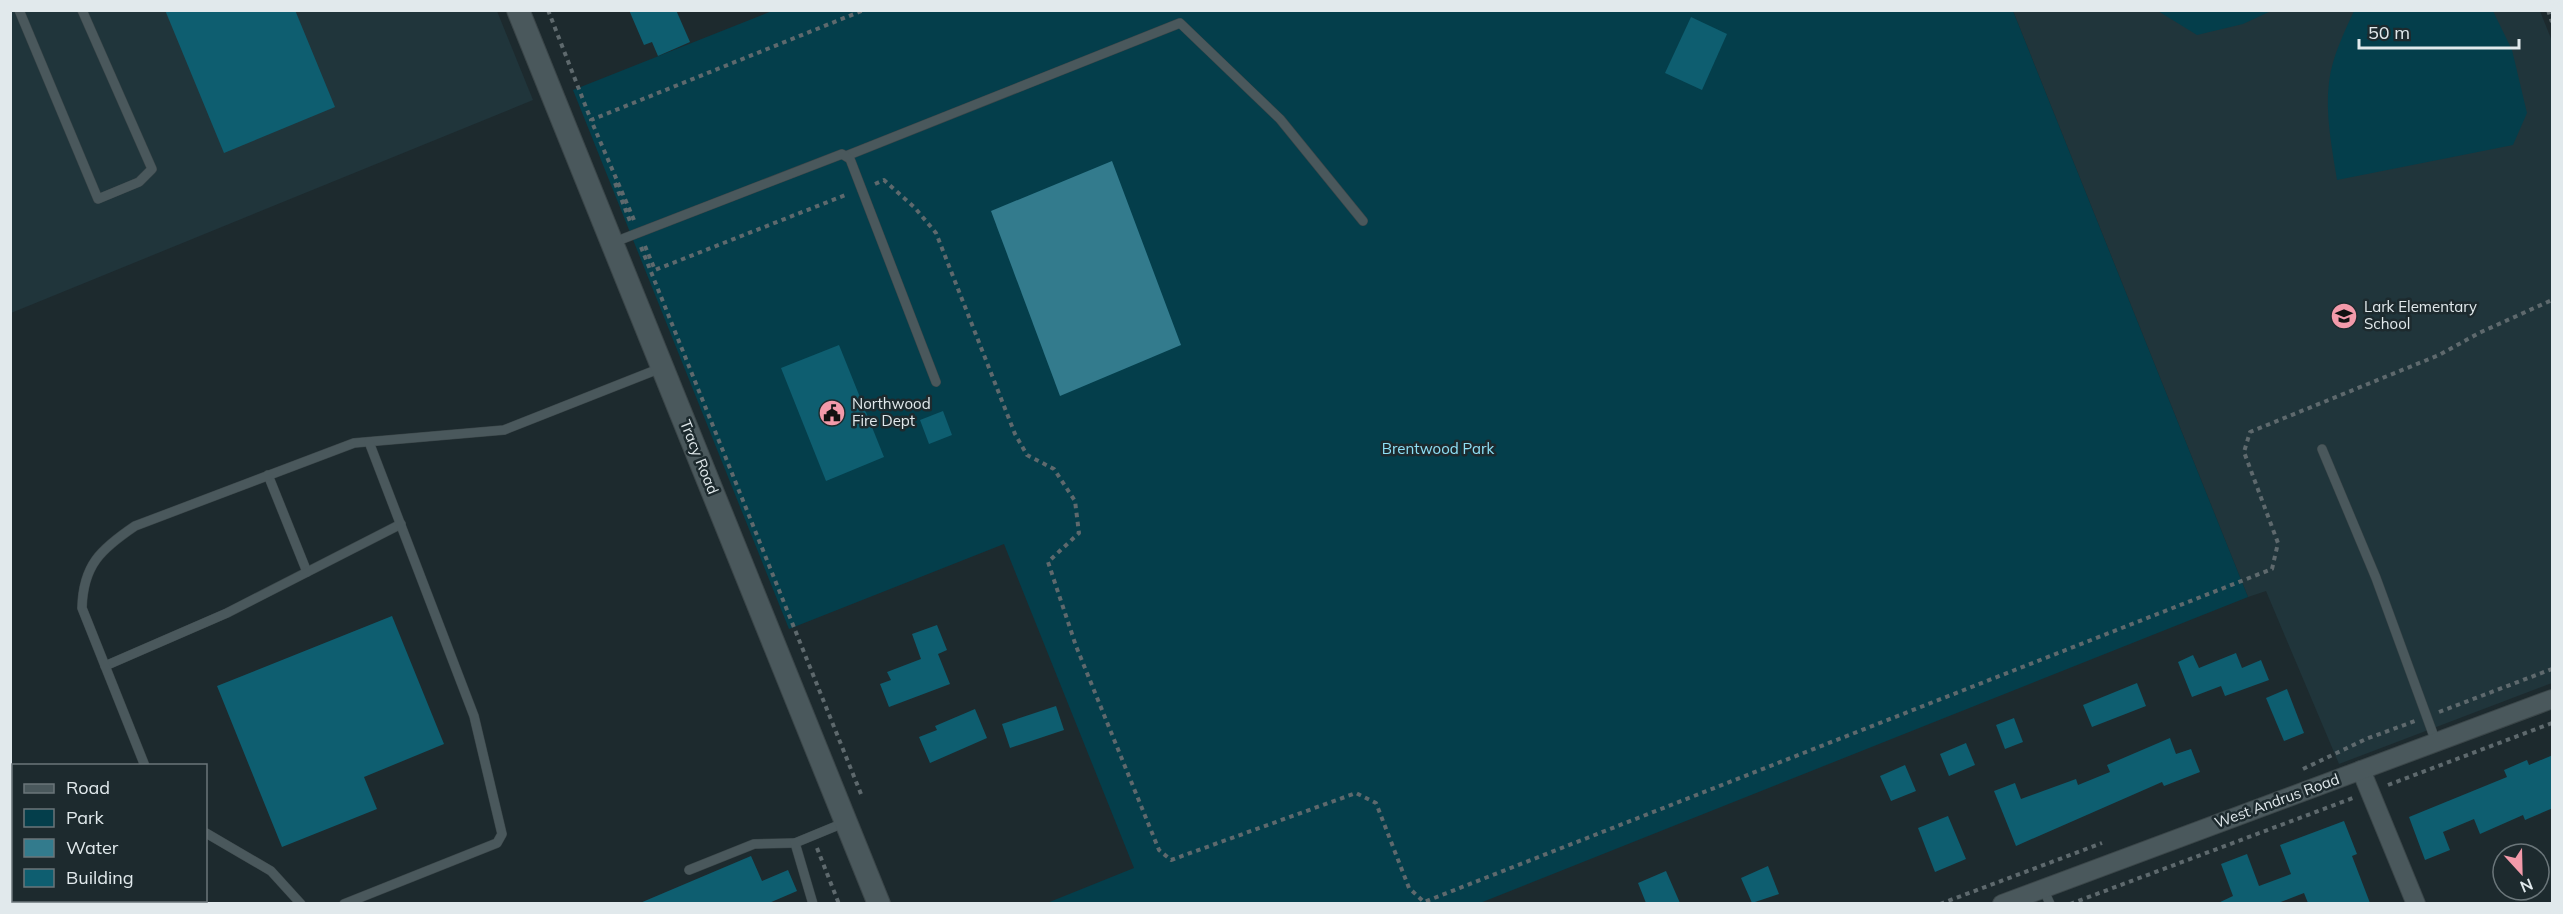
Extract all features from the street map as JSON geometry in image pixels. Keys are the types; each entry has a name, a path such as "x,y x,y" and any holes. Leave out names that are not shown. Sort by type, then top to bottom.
{"street":[{"name":"Tracy Road","path":"518,10 879,903"},
{"name":"West Andrus Road","path":"2002,903 2046,896 2361,770 2553,699"},
{"path":"2361,770 2416,903"}],"lane":[{"path":"19,10 98,199 139,182 152,169 82,10"},
{"path":"846,156 1180,22 1280,119 1364,220"},
{"path":"612,243 842,154 850,159 936,382"},
{"path":"145,764 82,608 82,586 92,563 110,542 135,526 354,443 504,430 663,367"},
{"path":"344,903 497,843 502,834 474,716 369,442"},
{"path":"2322,449 2376,578 2436,742"},
{"path":"268,475 307,572"},
{"path":"105,666 227,613 401,524"},
{"path":"689,870 754,844 795,843 846,822"},
{"path":"207,834 271,871 301,903"},
{"path":"795,843 813,903"}],"path":[{"path":"548,10 861,795"},
{"path":"591,120 864,10"},
{"path":"2548,10 2553,21"},
{"path":"865,188 884,180 915,208 936,233 1015,434 1027,455 1054,469 1075,501 1079,533 1048,562 1076,646 1158,850 1170,860 1356,793 1376,803 1409,888 1424,902 2272,569 2278,543 2244,452 2250,432 2439,355 2479,333 2553,300"},
{"path":"638,232 655,270 855,192"},
{"path":"2295,772 2366,739 2553,669"},
{"path":"2070,903 2553,723"},
{"path":"1940,903 2113,839"},
{"path":"816,847 839,903"}],"shaded area":[{"path":"11,11 497,11 533,100 11,313"},
{"name":"Lark Elementary School","path":"2013,11 2540,11 2552,41 2552,683 2339,764 2266,591 2248,597"}],"green space":[{"name":"Brentwood Park","path":"772,11 2013,11 2248,597 1480,903 1047,903 1134,868 1004,544 789,629 573,90"},
{"path":"2158,11 2271,11 2243,24 2197,35"},
{"path":"2354,11 2493,11 2512,50 2527,113 2513,145 2337,180 2328,119 2329,82 2336,54"}],"water":[{"path":"1112,161 1181,345 1060,396 991,211"}],"building":[{"path":"165,10 295,10 335,107 224,153"},
{"path":"629,10 676,10 690,42 658,56 652,42 644,45"},
{"path":"1691,17 1727,34 1702,90 1665,73"},
{"name":"Northwood Fire Dept","path":"839,345 884,457 826,481 781,368"},
{"path":"943,411 952,435 929,444 920,420"},
{"path":"392,616 444,744 364,777 377,809 282,847 217,686"},
{"path":"937,625 947,650 938,654 950,684 889,707 880,684 891,680 887,672 921,659 912,634"},
{"path":"2236,653 2242,668 2261,660 2269,680 2225,696 2221,686 2192,697 2178,662 2193,655 2199,668"},
{"path":"2137,683 2146,706 2092,727 2083,705"},
{"path":"2287,689 2304,733 2284,741 2266,698"},
{"path":"1056,706 1064,730 1010,748 1002,724"},
{"path":"975,709 987,738 930,763 919,737 937,730 935,726"},
{"path":"2014,718 2023,742 2005,749 1996,725"},
{"path":"2170,738 2176,754 2191,749 2200,772 2164,786 2162,782 2016,846 1994,791 2015,783 2021,799 2076,779 2078,785 2110,772 2107,765"},
{"path":"1966,743 1975,765 1949,776 1940,754"},
{"path":"2553,755 2553,808 2525,820 2523,815 2480,834 2474,819 2443,832 2450,850 2425,860 2409,817 2507,777 2504,770 2527,760 2529,765"},
{"path":"1905,765 1916,791 1891,801 1880,776"},
{"path":"1948,816 1966,859 1935,872 1918,828"},
{"path":"2344,821 2357,854 2352,856 2370,903 2308,903 2304,893 2278,903 2218,903 2233,896 2221,864 2247,854 2259,886 2291,874 2280,845"},
{"path":"751,856 762,881 788,870 797,891 769,903 640,903"},
{"path":"1768,866 1779,894 1752,903 1741,878"},
{"path":"1666,871 1680,903 1646,903 1638,883"}],"place":[{"name":"Lark Elementary School","path":"2344,316"},
{"name":"Northwood Fire Dept","path":"832,413"}]}
